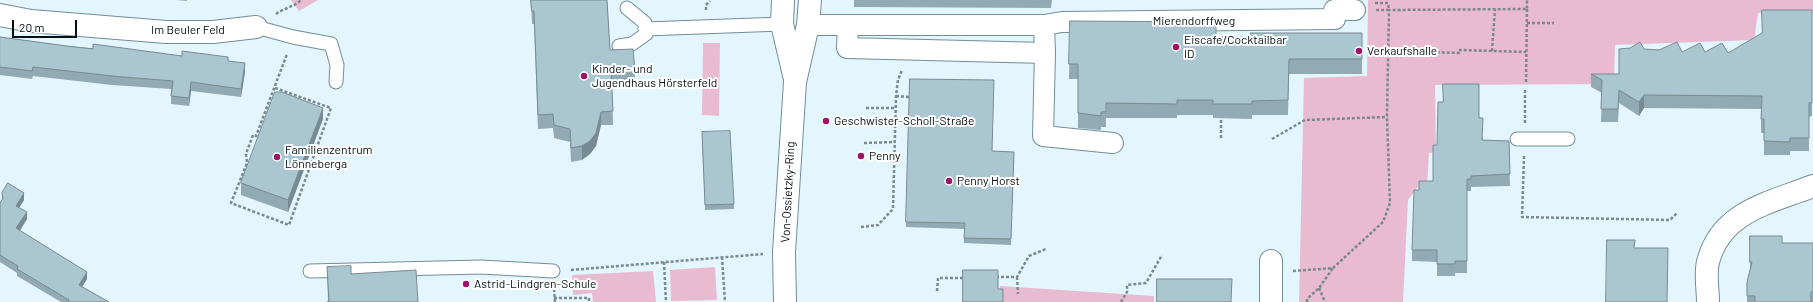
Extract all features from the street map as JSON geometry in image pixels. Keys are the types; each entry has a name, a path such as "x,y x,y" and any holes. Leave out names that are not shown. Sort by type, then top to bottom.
{"street":[{"name":"Von-Ossietzky-Ring","path":"783,0 782,24 795,82"},
{"name":"Von-Ossietzky-Ring","path":"785,302 784,252 795,82 808,25 810,0"},
{"name":"Mierendorffweg","path":"808,25 1044,25 1062,22 1335,19 1352,9"},
{"name":"Im Beuler Feld","path":"0,15 31,21 166,32 213,32 256,27"},
{"path":"1044,25 1045,53 1043,136 1113,144"},
{"path":"848,26 847,48 1045,53"},
{"path":"1708,302 1708,263 1716,240 1727,225 1743,213 1813,186"},
{"path":"1271,269 1271,302"}],"lane":[{"path":"619,46 632,44 646,34 645,23 627,8"},
{"path":"645,30 782,24"},
{"path":"256,27 293,37 331,44 337,65 336,82"},
{"path":"1521,139 1568,139"},
{"path":"310,271 481,267 553,272"}],"path":[{"path":"1526,82 1527,0"},
{"path":"1307,302 1307,299 1319,288 1333,268 1383,222 1390,203 1387,118 1388,3"},
{"path":"1352,9 1527,9"},
{"path":"1492,51 1495,9"},
{"path":"1527,23 1554,23"},
{"path":"861,227 878,225 893,209 896,96 898,80 910,49"},
{"path":"1388,49 1427,50 1428,52 1454,53 1460,53 1460,50 1526,52"},
{"path":"275,88 331,108 289,225 231,203 246,163 246,154 253,135 256,136 286,59"},
{"path":"1525,89 1521,139 1522,218 1670,220 1677,213"},
{"path":"896,96 910,97"},
{"path":"866,108 895,108"},
{"path":"1221,118 1221,138"},
{"path":"1272,139 1305,120 1387,118"},
{"path":"864,143 895,142"},
{"path":"1018,294 1017,277 1029,256 1046,249"},
{"path":"555,302 553,272 747,255"},
{"path":"1121,302 1127,292 1127,285 1146,283 1162,255"},
{"path":"722,257 725,302"},
{"path":"664,262 666,302"},
{"path":"1271,269 1300,270 1333,268"},
{"path":"993,277 1017,277"},
{"path":"937,291 938,278 970,278"},
{"path":"1319,288 1325,302"},
{"path":"554,298 588,298 589,302"}],"shaded area":[{"path":"291,0 318,0 299,11"},
{"path":"1368,0 1813,0 1813,13 1758,13 1754,40 1615,45 1614,84 1435,85 1436,152 1429,153 1427,187 1417,188 1408,200 1403,302 1299,302 1304,78 1367,76"},
{"path":"703,43 720,43 719,116 702,115"},
{"path":"715,267 717,300 671,301 670,270"},
{"path":"653,271 656,302 593,302 592,293 573,295 572,275"},
{"path":"1000,286 1154,296 1154,302 1000,302"}],"building":[{"name":"Kinder- und Jugendhaus Hörsterfeld","path":"531,0 607,0 610,50 633,49 635,71 611,72 613,111 601,112 596,133 590,141 582,146 571,148 570,129 554,125 553,114 538,115 534,11 532,11"},
{"path":"1762,10 1812,10 1812,103 1809,103 1809,138 1790,138 1790,142 1764,141 1764,119 1761,119 1762,96 1644,95 1639,102 1619,90 1618,109 1601,109 1602,80 1591,74 1619,74 1619,49 1630,48 1640,42 1644,49 1659,50 1677,42 1682,52 1700,43 1705,52 1722,43 1728,53 1762,33"},
{"path":"1070,21 1216,22 1216,37 1251,37 1250,33 1362,33 1362,59 1289,59 1288,100 1252,101 1252,104 1213,104 1213,100 1177,100 1177,104 1106,103 1106,112 1101,112 1101,116 1078,113 1078,64 1069,64"},
{"path":"0,37 93,49 93,44 182,56 182,51 228,57 228,61 245,63 241,89 191,82 189,98 171,96 173,81 33,67 32,71 0,67"},
{"name":"Penny Horst","path":"910,79 994,80 992,151 1014,152 1011,239 964,238 965,223 906,222"},
{"path":"1443,84 1479,84 1479,118 1483,118 1482,140 1509,141 1510,174 1471,176 1471,179 1467,179 1467,261 1455,261 1455,264 1437,264 1437,250 1412,250 1414,190 1419,190 1419,181 1433,181 1433,145 1437,145 1438,102 1443,102"},
{"name":"Familienzentrum Lönneberga","path":"275,92 282,92 323,108 288,200 241,183"},
{"path":"730,131 734,204 705,205 702,132"},
{"path":"8,183 24,193 16,206 27,212 16,228 87,272 79,285 109,302 68,302 69,300 17,269 18,266 0,255 0,203 3,198 2,193"},
{"path":"1750,236 1782,236 1782,243 1813,243 1813,292 1811,292 1811,302 1755,302 1755,296 1747,296 1747,282 1752,262 1750,262"},
{"path":"1607,240 1635,240 1634,248 1668,248 1667,302 1606,302"},
{"path":"351,266 351,274 416,270 418,302 327,302 329,301 327,267"},
{"path":"963,270 998,270 998,289 1003,289 1003,302 963,302"},
{"path":"1157,279 1232,279 1231,302 1157,302"}],"place":[{"name":"Eiscafe/Cocktailbar ID","path":"1176,47"},
{"name":"Verkaufshalle","path":"1359,51"},
{"name":"Kinder- und Jugendhaus Hörsterfeld","path":"584,76"},
{"name":"Geschwister-Scholl-Straße","path":"826,121"},
{"name":"Penny","path":"861,156"},
{"name":"Familienzentrum Lönneberga","path":"277,157"},
{"name":"Penny Horst","path":"949,181"},
{"name":"Astrid-Lindgren-Schule","path":"466,284"}]}
